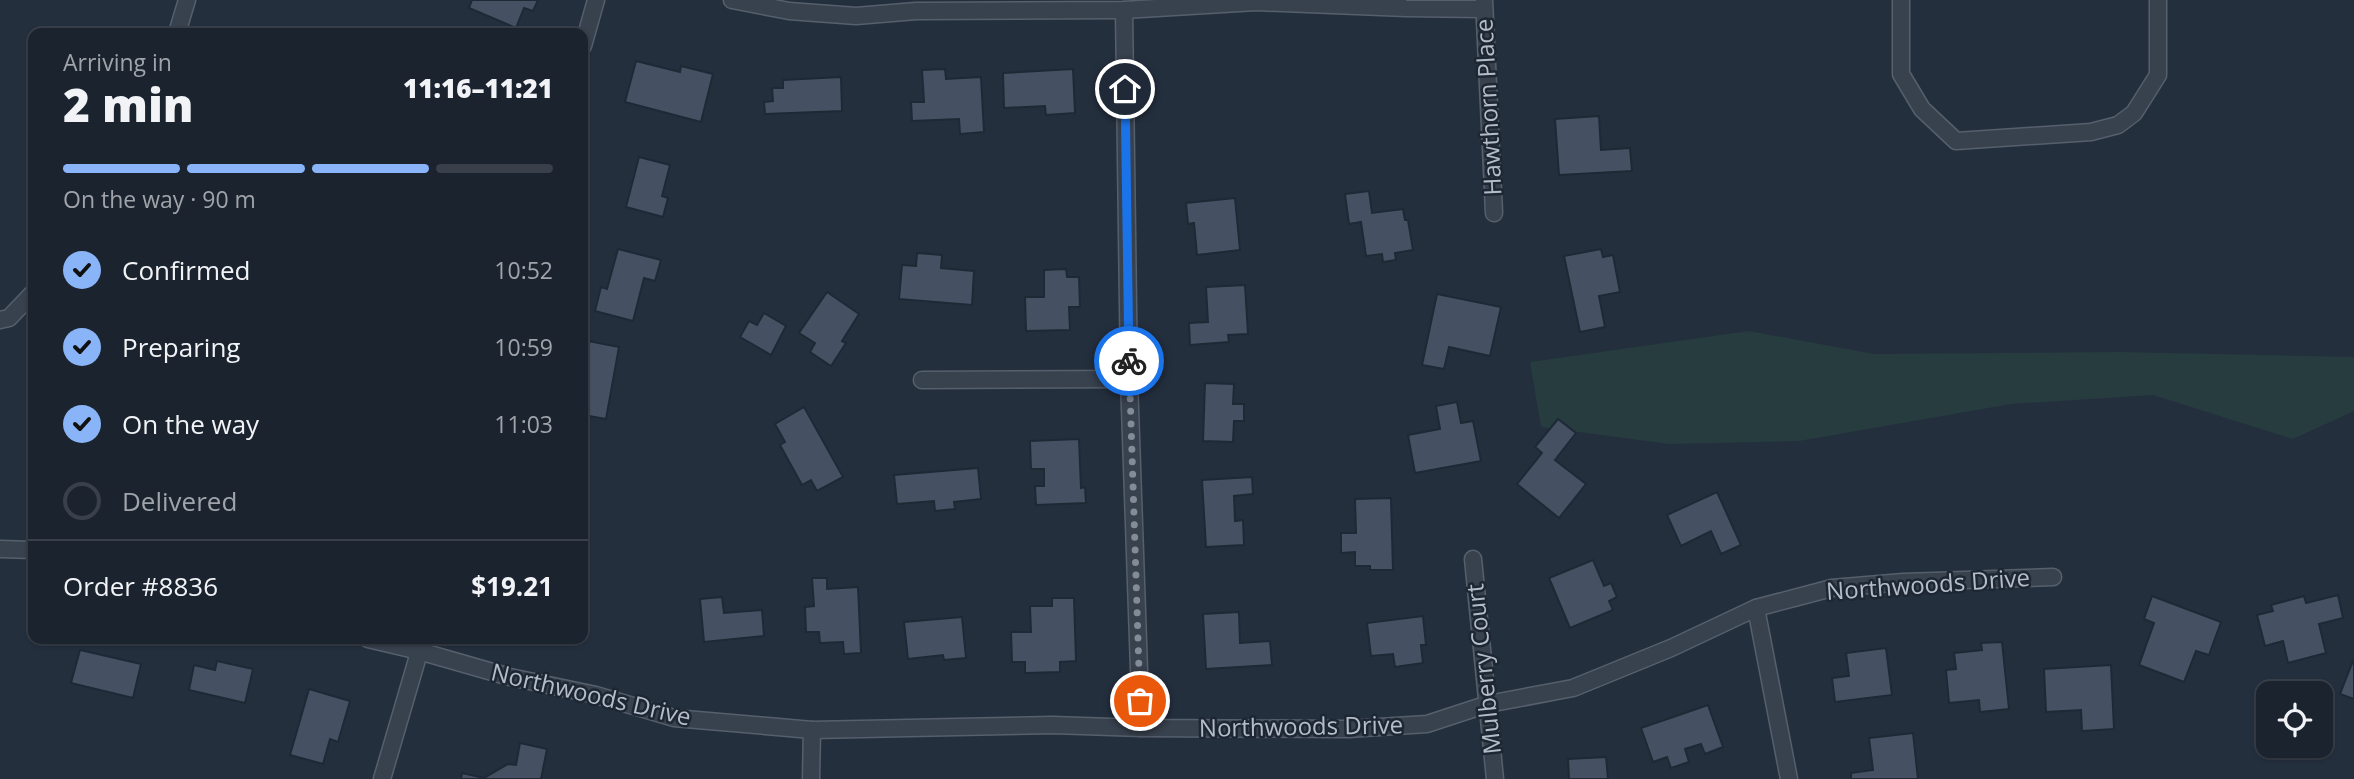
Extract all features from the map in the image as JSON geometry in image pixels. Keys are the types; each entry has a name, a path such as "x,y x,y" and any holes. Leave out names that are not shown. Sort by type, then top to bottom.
{"street":[{"path":"179,28 187,0"},
{"path":"588,28 596,0"},
{"path":"732,0 789,11 856,16 916,11 1124,10 1256,2 1406,8 1484,4"},
{"path":"1901,0 1901,74 1922,109 1956,141 2091,132 2118,125 2134,113 2158,75 2158,0"},
{"name":"Hawthorn Place","path":"1484,4 1494,213"},
{"path":"1124,10 1129,379 1141,728"},
{"path":"0,320 9,318 28,298"},
{"path":"922,380 1129,379"},
{"path":"0,549 28,550"},
{"name":"Mulberry Court","path":"1473,558 1495,779"},
{"name":"Northwoods Drive","path":"421,645 510,677 596,695 674,718 811,730 1053,725 1348,729 1427,724 1488,704 1573,688 1671,648 1756,608 1832,588 1903,582 2053,577"},
{"path":"1756,608 1789,779"},
{"path":"382,779 421,645"},
{"path":"811,730 811,779"}],"green space":[{"path":"1749,331 1874,354 2118,352 2354,357 2354,411 2293,439 2153,395 2011,404 1799,441 1669,444 1541,427 1530,362"}],"building":[{"path":"472,0 538,0 533,11 524,8 516,28 469,8"},
{"path":"636,61 680,72 681,66 713,74 701,122 625,102"},
{"path":"945,69 946,79 981,77 984,132 960,134 959,119 912,121 911,102 924,102 922,70"},
{"path":"1073,69 1075,113 1046,115 1045,106 1004,108 1003,73"},
{"path":"841,77 842,111 765,114 764,102 773,101 772,88 783,88 783,80"},
{"path":"1599,116 1601,150 1630,148 1632,171 1559,175 1555,119"},
{"path":"639,157 670,165 662,196 668,198 663,217 626,207"},
{"path":"1369,191 1372,213 1403,209 1405,220 1408,220 1413,250 1395,253 1396,260 1383,262 1382,254 1366,256 1361,222 1349,224 1345,194"},
{"path":"1235,198 1240,250 1197,255 1194,223 1188,224 1186,203"},
{"path":"618,249 661,260 655,281 644,278 633,321 595,311 601,287 607,289"},
{"path":"1601,249 1603,257 1613,255 1620,292 1599,296 1605,327 1580,332 1564,256"},
{"path":"917,253 942,255 941,268 974,271 972,305 899,299 902,265 916,266"},
{"path":"1066,269 1067,277 1079,277 1080,307 1069,307 1070,330 1026,331 1025,297 1044,297 1044,270"},
{"path":"1245,285 1248,334 1228,335 1229,342 1190,345 1189,323 1208,322 1206,287"},
{"path":"827,292 859,314 842,341 846,343 831,366 810,352 815,343 799,333"},
{"path":"1437,294 1501,307 1490,356 1449,347 1444,369 1422,365"},
{"path":"764,313 786,326 771,355 740,337 749,321 757,325"},
{"path":"588,341 619,347 606,419 588,416"},
{"path":"1205,383 1234,384 1233,404 1244,404 1244,421 1234,421 1233,442 1203,441"},
{"path":"1457,402 1461,423 1473,421 1481,461 1415,473 1408,435 1440,429 1436,406"},
{"path":"804,407 843,477 817,491 811,480 802,485 780,445 785,442 775,424"},
{"path":"1558,419 1576,433 1555,460 1586,484 1559,518 1517,484 1542,453 1535,447"},
{"path":"1079,439 1081,488 1085,487 1086,503 1036,505 1035,486 1044,486 1044,469 1031,469 1030,441"},
{"path":"978,468 981,499 954,502 955,509 935,511 934,501 897,504 894,475"},
{"path":"1252,477 1253,494 1234,496 1235,521 1243,520 1244,545 1206,547 1202,480"},
{"path":"1717,492 1741,545 1721,554 1711,531 1681,546 1667,515"},
{"path":"1391,498 1393,570 1370,570 1370,566 1355,566 1355,552 1341,553 1341,533 1356,533 1355,499"},
{"path":"1593,560 1604,586 1611,583 1617,597 1609,601 1613,610 1570,628 1549,578"},
{"path":"812,578 827,578 827,589 858,587 861,653 844,654 843,642 820,643 819,632 806,632 805,607 814,606"},
{"path":"2338,595 2343,618 2319,624 2326,653 2288,663 2283,641 2265,646 2257,615 2273,611 2271,605 2304,596 2306,603"},
{"path":"2152,596 2221,622 2209,655 2196,651 2184,682 2139,665 2154,623 2144,619"},
{"path":"722,597 724,613 762,610 764,636 704,642 700,599"},
{"path":"1052,598 1074,598 1076,661 1060,662 1060,672 1025,673 1025,662 1012,662 1011,632 1031,632 1030,606 1052,606"},
{"path":"1239,612 1240,643 1270,641 1272,665 1206,669 1203,614"},
{"path":"1423,616 1426,645 1421,645 1423,663 1395,667 1393,654 1371,656 1367,623"},
{"path":"962,617 966,658 944,660 943,655 908,659 904,622"},
{"path":"2002,642 2009,709 1980,712 1979,700 1949,703 1946,670 1956,669 1954,653 1982,650 1981,643"},
{"path":"1886,648 1892,695 1835,702 1832,678 1849,676 1846,653"},
{"path":"80,650 141,664 133,698 71,683"},
{"path":"217,661 253,669 245,703 189,690 194,665 215,670"},
{"path":"2354,662 2354,699 2340,694"},
{"path":"2111,665 2114,729 2082,731 2081,710 2046,712 2044,669"},
{"path":"309,689 350,701 338,742 330,739 323,764 290,755"},
{"path":"1708,705 1723,747 1705,754 1701,744 1685,749 1689,762 1671,768 1667,757 1653,762 1641,728"},
{"path":"1913,733 1918,779 1851,779 1851,773 1873,770 1869,738"},
{"path":"520,743 547,749 541,779 461,779 462,773 484,778 508,764 516,765"},
{"path":"1606,757 1608,779 1569,779 1568,759"}],"way so far":[{"path":"1129,361 1140,701"}],"route":[{"path":"1125,89 1129,361"}]}
